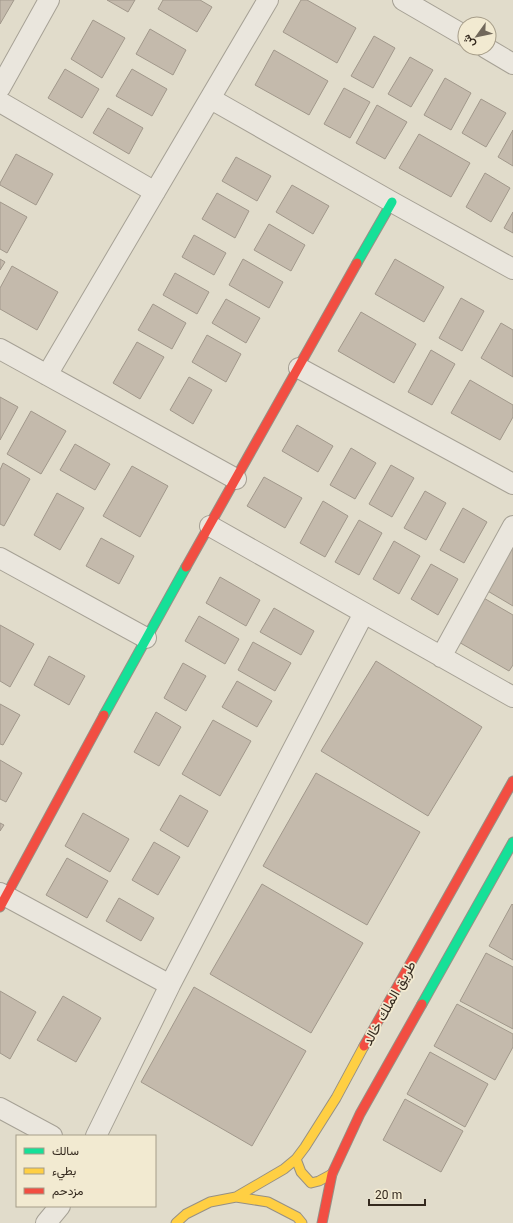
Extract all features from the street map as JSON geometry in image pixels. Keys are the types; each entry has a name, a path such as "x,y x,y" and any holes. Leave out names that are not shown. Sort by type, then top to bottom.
{"main road":[{"path":"2,899 146,638 392,202"},
{"name":"طريق الملك خالد","path":"236,1197 284,1169 296,1159 305,1147 336,1098 513,781"},
{"name":"طريق الملك خالد","path":"322,1223 332,1174 360,1114 512,845"},
{"path":"296,1159 299,1171 304,1178 311,1183 319,1181 332,1174"},
{"path":"176,1223 186,1214 210,1202 236,1197 268,1202 297,1217 302,1223"}],"street":[{"path":"0,88 49,0"},
{"path":"47,375 268,0"},
{"path":"403,0 457,31"},
{"path":"497,55 513,64"},
{"path":"211,99 513,269"},
{"path":"0,102 155,192"},
{"path":"0,349 236,479"},
{"path":"299,368 513,484"},
{"path":"210,526 513,697"},
{"path":"441,657 513,526"},
{"path":"0,558 146,638"},
{"path":"96,1135 170,985 364,613"},
{"path":"2,899 170,985"},
{"path":"0,1108 50,1135"},
{"path":"46,1223 59,1207"}],"building":[{"path":"0,0 14,0 0,24"},
{"path":"107,0 135,0 128,12"},
{"path":"163,0 200,0 212,7 197,32 158,9"},
{"path":"301,0 307,0 356,28 337,63 283,32"},
{"path":"93,20 125,38 102,78 71,59"},
{"path":"150,29 186,50 173,75 136,54"},
{"path":"374,36 395,48 373,88 351,76"},
{"path":"274,50 328,81 309,115 255,85"},
{"path":"410,57 433,70 411,107 388,94"},
{"path":"65,69 99,89 82,118 48,98"},
{"path":"132,69 167,89 152,116 116,96"},
{"path":"445,78 471,93 451,130 424,115"},
{"path":"344,88 370,102 350,138 324,124"},
{"path":"481,99 506,113 486,147 462,133"},
{"path":"377,105 407,122 385,159 356,143"},
{"path":"108,108 143,128 129,154 93,133"},
{"path":"513,130 513,166 498,157"},
{"path":"419,134 470,163 451,197 399,168"},
{"path":"16,154 53,174 36,205 0,185"},
{"path":"236,157 271,176 257,201 222,181"},
{"path":"485,173 510,188 491,222 466,207"},
{"path":"292,185 329,206 313,234 276,212"},
{"path":"217,193 249,211 235,238 202,219"},
{"path":"0,202 27,217 7,253 0,249"},
{"path":"513,212 513,233 504,228"},
{"path":"269,224 305,245 291,271 254,250"},
{"path":"194,235 226,253 214,275 182,257"},
{"path":"0,259 5,262 0,270"},
{"path":"243,259 283,282 269,308 229,285"},
{"path":"395,259 444,287 424,322 375,294"},
{"path":"12,266 58,292 37,330 0,309 0,288"},
{"path":"175,273 209,292 197,314 163,295"},
{"path":"461,298 484,311 462,351 439,338"},
{"path":"226,299 260,318 246,343 212,323"},
{"path":"153,304 186,323 172,349 138,330"},
{"path":"361,312 416,344 394,383 338,351"},
{"path":"501,323 513,330 513,377 481,358"},
{"path":"207,335 241,354 226,382 192,362"},
{"path":"137,342 164,357 140,399 113,383"},
{"path":"431,350 455,364 432,405 408,392"},
{"path":"189,377 212,390 193,424 170,410"},
{"path":"470,380 513,405 513,417 500,440 451,413"},
{"path":"0,397 18,407 0,440"},
{"path":"31,411 66,431 41,474 7,454"},
{"path":"297,425 333,446 318,472 282,451"},
{"path":"75,444 110,464 95,490 60,470"},
{"path":"351,448 376,463 355,499 330,485"},
{"path":"3,463 30,479 4,526 0,524 0,470"},
{"path":"391,465 414,478 392,517 369,504"},
{"path":"132,466 168,486 140,537 103,516"},
{"path":"264,477 302,498 285,528 247,506"},
{"path":"425,491 446,503 426,540 404,528"},
{"path":"57,493 84,508 60,550 34,535"},
{"path":"323,501 348,516 325,557 300,543"},
{"path":"463,508 487,522 464,563 440,550"},
{"path":"359,520 382,533 359,575 335,562"},
{"path":"101,538 134,556 119,584 86,566"},
{"path":"394,541 420,556 399,594 373,579"},
{"path":"510,547 513,548 513,606 486,590"},
{"path":"431,564 458,579 438,615 411,599"},
{"path":"220,577 260,600 246,626 206,603"},
{"path":"482,597 513,615 513,665 509,671 457,641"},
{"path":"274,608 314,631 301,655 260,632"},
{"path":"199,616 239,639 225,664 185,641"},
{"path":"0,625 34,644 10,687 0,681"},
{"path":"253,642 291,663 275,691 238,670"},
{"path":"49,656 85,676 69,705 34,685"},
{"path":"376,661 482,727 428,816 321,751"},
{"path":"183,663 206,676 186,711 164,698"},
{"path":"237,681 272,701 257,727 222,707"},
{"path":"0,704 20,715 3,745 0,744"},
{"path":"156,712 181,727 159,766 134,752"},
{"path":"213,720 251,741 220,796 182,774"},
{"path":"0,760 22,773 6,802 0,799"},
{"path":"316,773 420,832 367,925 263,866"},
{"path":"180,795 208,811 188,847 160,830"},
{"path":"83,813 129,839 110,872 65,846"},
{"path":"0,823 4,825 0,831"},
{"path":"154,842 180,857 158,895 132,880"},
{"path":"67,858 108,881 87,918 46,895"},
{"path":"262,884 363,943 311,1033 210,974"},
{"path":"119,898 154,918 141,941 106,921"},
{"path":"512,904 513,905 513,960 489,946"},
{"path":"486,953 513,967 513,1029 460,1001"},
{"path":"194,987 306,1051 252,1146 141,1082"},
{"path":"0,991 36,1012 10,1059 0,1053"},
{"path":"63,996 101,1018 76,1062 37,1040"},
{"path":"457,1004 513,1034 513,1047 495,1080 434,1046"},
{"path":"430,1052 488,1084 465,1127 407,1094"},
{"path":"405,1099 463,1131 441,1172 383,1140"}],"traffic: fast":[{"path":"357,263 392,202"},
{"path":"104,715 186,567"},
{"path":"422,1004 513,842"}],"traffic: slow":[{"path":"236,1197 284,1169 296,1159 336,1098 364,1046"},
{"path":"296,1159 301,1172 311,1183 319,1181 332,1174"},
{"path":"176,1223 186,1214 210,1202 236,1197 268,1202 297,1217 302,1223"}],"traffic: jam":[{"path":"186,567 357,263"},
{"path":"0,907 104,715"},
{"path":"364,1046 513,781"},
{"path":"322,1223 332,1174 360,1114 422,1004"}]}
